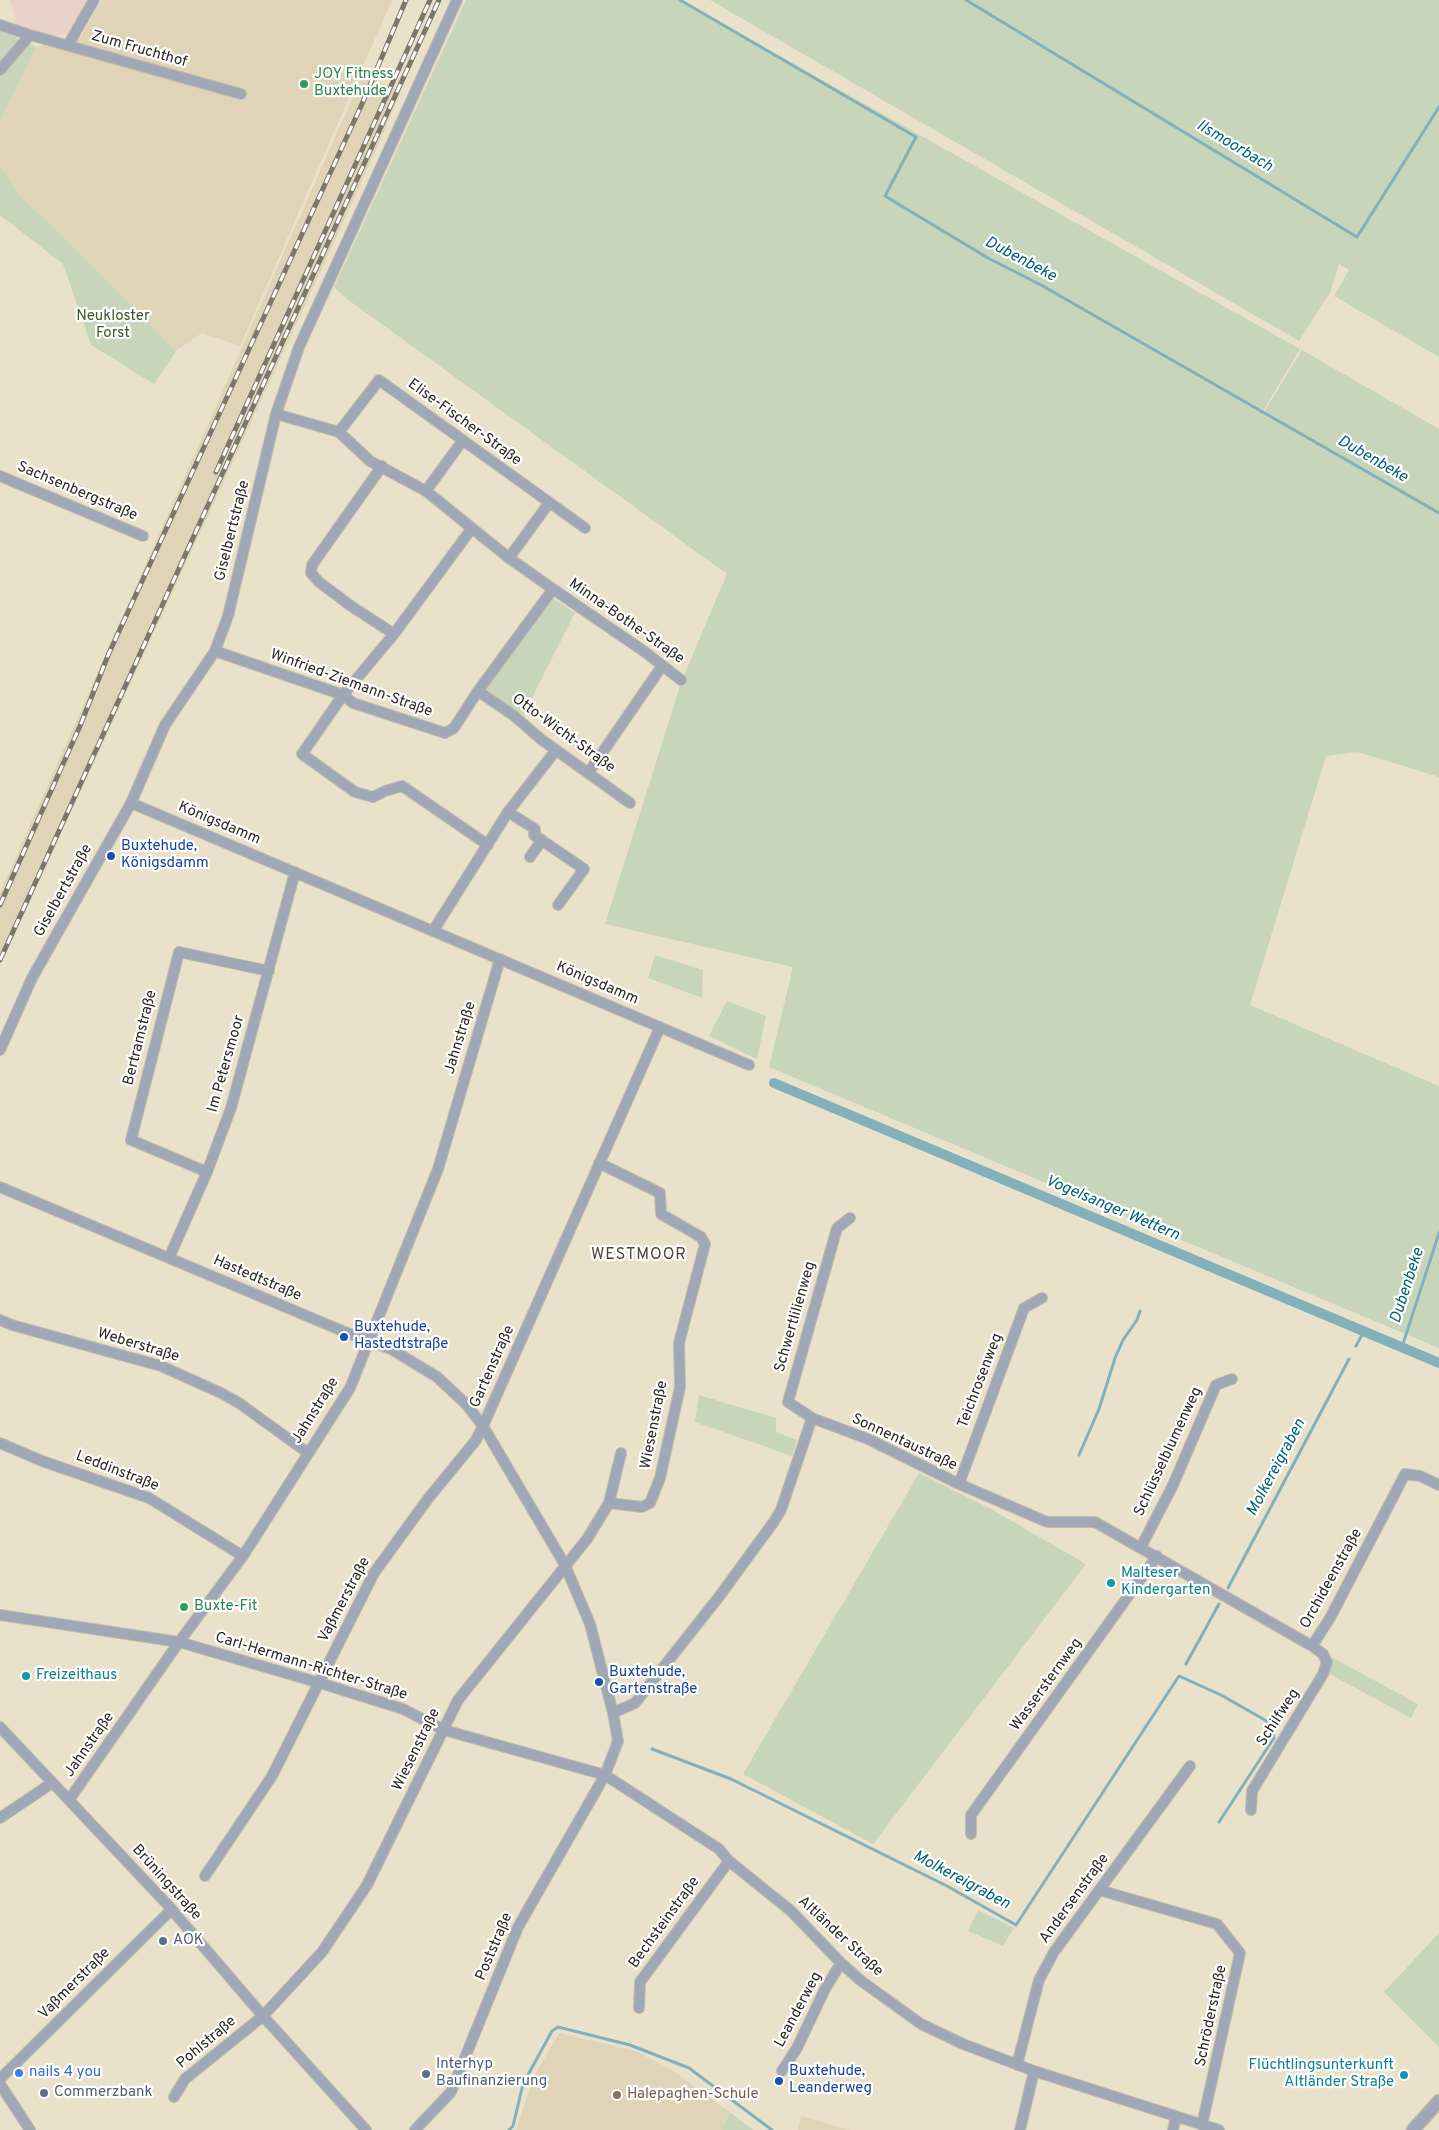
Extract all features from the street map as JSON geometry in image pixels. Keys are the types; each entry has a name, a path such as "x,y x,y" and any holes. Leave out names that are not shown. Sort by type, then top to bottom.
{"street":[{"path":"68,45 94,0"},
{"name":"Giselbertstraße","path":"0,1050 32,978 131,803 165,725 215,651 228,616 276,414 298,347 457,0"},
{"name":"Zum Fruchthof","path":"0,24 30,35 241,94"},
{"path":"0,70 30,35"},
{"name":"Elise-Fischer-Straße","path":"339,432 380,380 585,528"},
{"path":"276,414 339,432 370,461 426,492 509,558 553,589"},
{"path":"426,492 463,440"},
{"path":"382,466 312,565 311,573 319,582 351,606 394,634"},
{"name":"Sachsenbergstraße","path":"0,476 143,536"},
{"path":"509,558 550,503"},
{"path":"472,528 394,634 343,695 302,754 355,792 373,797 402,786 488,845"},
{"name":"Winfried-Ziemann-Straße","path":"215,651 343,695 353,703 445,733 454,728 553,589"},
{"name":"Minna-Bothe-Straße","path":"553,589 645,652 681,680"},
{"path":"588,772 662,666"},
{"name":"Otto-Wicht-Straße","path":"478,692 513,715 556,750 630,802"},
{"path":"434,931 508,812 556,750"},
{"name":"Königsdamm","path":"131,803 749,1066"},
{"path":"508,812 535,829 534,835 584,869 558,905"},
{"path":"530,857 542,840"},
{"name":"Im Petersmoor","path":"169,1258 207,1172 231,1108 295,872"},
{"name":"Bertramstraße","path":"207,1172 131,1140 179,952 268,971"},
{"name":"Jahnstraße","path":"69,1800 179,1642 244,1556 350,1388 438,1169 500,959"},
{"name":"Gartenstraße","path":"606,1774 618,1741 613,1713 590,1624 565,1565 483,1426 660,1027"},
{"name":"Wiesenstraße","path":"599,1163 660,1193 662,1214 701,1237 704,1244 679,1344 679,1395 660,1478 650,1503 642,1507 609,1503"},
{"name":"Hastedtstraße","path":"0,1187 390,1349 437,1377 466,1404 483,1426"},
{"name":"Schwertlilienweg","path":"812,1418 788,1402 837,1228 850,1218"},
{"name":"Teichrosenweg","path":"959,1484 1024,1308 1042,1298"},
{"name":"Weberstraße","path":"0,1320 12,1325 161,1366 240,1403 308,1453"},
{"name":"Schlüsselblumenweg","path":"1141,1547 1173,1485 1216,1385 1232,1379"},
{"path":"613,1713 635,1703 774,1523 781,1510 812,1418"},
{"name":"Sonnentaustraße","path":"812,1418 868,1439 959,1484 1047,1522 1095,1522 1100,1524"},
{"name":"Vaßmerstraße","path":"204,1876 272,1776 374,1573 427,1500 476,1440 483,1426"},
{"name":"Leddinstraße","path":"0,1443 149,1498 244,1556"},
{"name":"Wiesenstraße","path":"263,2016 322,1952 367,1885 458,1700 587,1539 609,1503 621,1454"},
{"name":"Orchideenstraße","path":"1100,1524 1312,1646 1330,1618 1349,1578 1359,1563 1405,1474 1420,1476 1439,1486"},
{"name":"Wassersternweg","path":"971,1834 971,1815 1157,1556"},
{"name":"Carl-Hermann-Richter-Straße","path":"0,1615 179,1642 403,1709 444,1730 606,1774"},
{"name":"Schilfweg","path":"1252,1810 1252,1791 1323,1674 1327,1662 1323,1654 1312,1646"},
{"name":"Brüningstraße","path":"0,1727 171,1910 366,2130"},
{"name":"Andersenstraße","path":"1016,2065 1039,1980 1054,1952 1190,1766"},
{"name":"Altländer Straße","path":"606,1774 719,1849 728,1861 791,1910 841,1963 881,1996 921,2024 963,2044 1016,2065 1219,2130"},
{"name":"Poststraße","path":"415,2130 452,2092 518,1927 606,1774"},
{"path":"0,1818 52,1783"},
{"name":"Bechsteinstraße","path":"639,2008 640,1982 728,1861"},
{"name":"Schröderstraße","path":"1099,1890 1218,1924 1240,1953 1202,2125"},
{"name":"Vaßmerstraße","path":"0,2079 171,1910"},
{"name":"Leanderweg","path":"782,2071 797,2048 825,1989 841,1963"},
{"name":"Pohlstraße","path":"174,2097 185,2079 263,2016"},
{"path":"1020,2130 1034,2071"},
{"path":"0,2084 30,2130"},
{"path":"1413,2130 1439,2101"},
{"path":"1173,2130 1176,2117"}],"shaded area":[{"path":"10,0 90,0 72,32 55,36 17,26"},
{"path":"102,0 392,0 240,346 202,333 176,351 61,234 18,194 0,167 0,122 36,47 81,36"},
{"path":"363,74 401,92 355,197 0,966 0,893"},
{"name":"Halepaghen-Schule","path":"559,2033 635,2051 669,2068 730,2112 722,2130 516,2130 533,2078"},
{"path":"801,2116 846,2129 851,2130 798,2130"}],"green space":[{"path":"466,0 680,0 1300,349 1263,411 1245,401 1264,412 1302,350 1439,429 1439,777 1358,752 1326,756 1250,1005 1439,1086 1439,1348 769,1067 793,967 605,924 682,680 727,574 347,299 334,287"},
{"path":"710,0 1439,0 1439,357 1334,296 1349,270 1339,264 1330,293 1299,341"},
{"path":"0,30 36,47 0,122"},
{"name":"Neukloster Forst","path":"0,167 18,194 61,234 176,351 154,384 91,345 63,264 0,215"},
{"path":"551,597 575,613 523,715 486,689"},
{"path":"655,955 703,970 702,998 648,978"},
{"path":"727,1001 766,1016 757,1059 709,1036"},
{"path":"699,1395 776,1418 776,1432 797,1440 792,1456 695,1422"},
{"path":"919,1473 991,1509 1086,1564 873,1844 743,1774"},
{"path":"1333,1658 1418,1704 1411,1718 1326,1672"},
{"path":"978,1910 1014,1928 1003,1946 968,1931"},
{"path":"1439,1933 1439,2047 1384,1992"},
{"path":"730,2112 753,2130 722,2130"}],"waterway":[{"name":"Dubenbeke","path":"680,0 916,137 885,196 988,258 1041,285 1439,513"},
{"name":"Ilsmoorbach","path":"966,0 1357,237 1439,107"},
{"name":"Vogelsanger Wettern","path":"774,1083 1439,1363"},
{"name":"Dubenbeke","path":"1402,1347 1439,1233"},
{"path":"1079,1455 1099,1409 1115,1358 1123,1340 1137,1320 1140,1311"},
{"name":"Molkereigraben","path":"1356,1346 1364,1331"},
{"name":"Molkereigraben","path":"1228,1588 1349,1359"},
{"name":"Molkereigraben","path":"1186,1664 1219,1604"},
{"name":"Molkereigraben","path":"652,1749 731,1779 947,1886 1016,1925 1179,1676 1221,1695 1272,1724 1274,1738 1219,1822"},
{"path":"509,2130 513,2126 523,2084 552,2031 558,2027 630,2045 689,2068 772,2130"}],"railway":[{"path":"0,905 80,726 109,653 362,104 406,0"},
{"path":"216,472 430,0"},
{"path":"0,960 439,0"}],"place":[{"name":"JOY Fitness Buxtehude","path":"304,84"},
{"name":"Buxtehude, Königsdamm","path":"111,856"},
{"name":"Buxtehude, Hastedtstraße","path":"344,1337"},
{"name":"Malteser Kindergarten","path":"1111,1583"},
{"name":"Buxte-Fit","path":"184,1607"},
{"name":"Freizeithaus","path":"26,1676"},
{"name":"Buxtehude, Gartenstraße","path":"599,1682"},
{"name":"AOK","path":"163,1941"},
{"name":"nails 4 you","path":"19,2073"},
{"name":"Interhyp Baufinanzierung","path":"426,2074"},
{"name":"Flüchtlingsunterkunft Altländer Straße","path":"1404,2075"},
{"name":"Buxtehude, Leanderweg","path":"779,2081"},
{"name":"Commerzbank","path":"44,2093"},
{"name":"Halepaghen-Schule","path":"617,2095"}],"district":[{"name":"WESTMOOR","path":"639,1256"}]}
